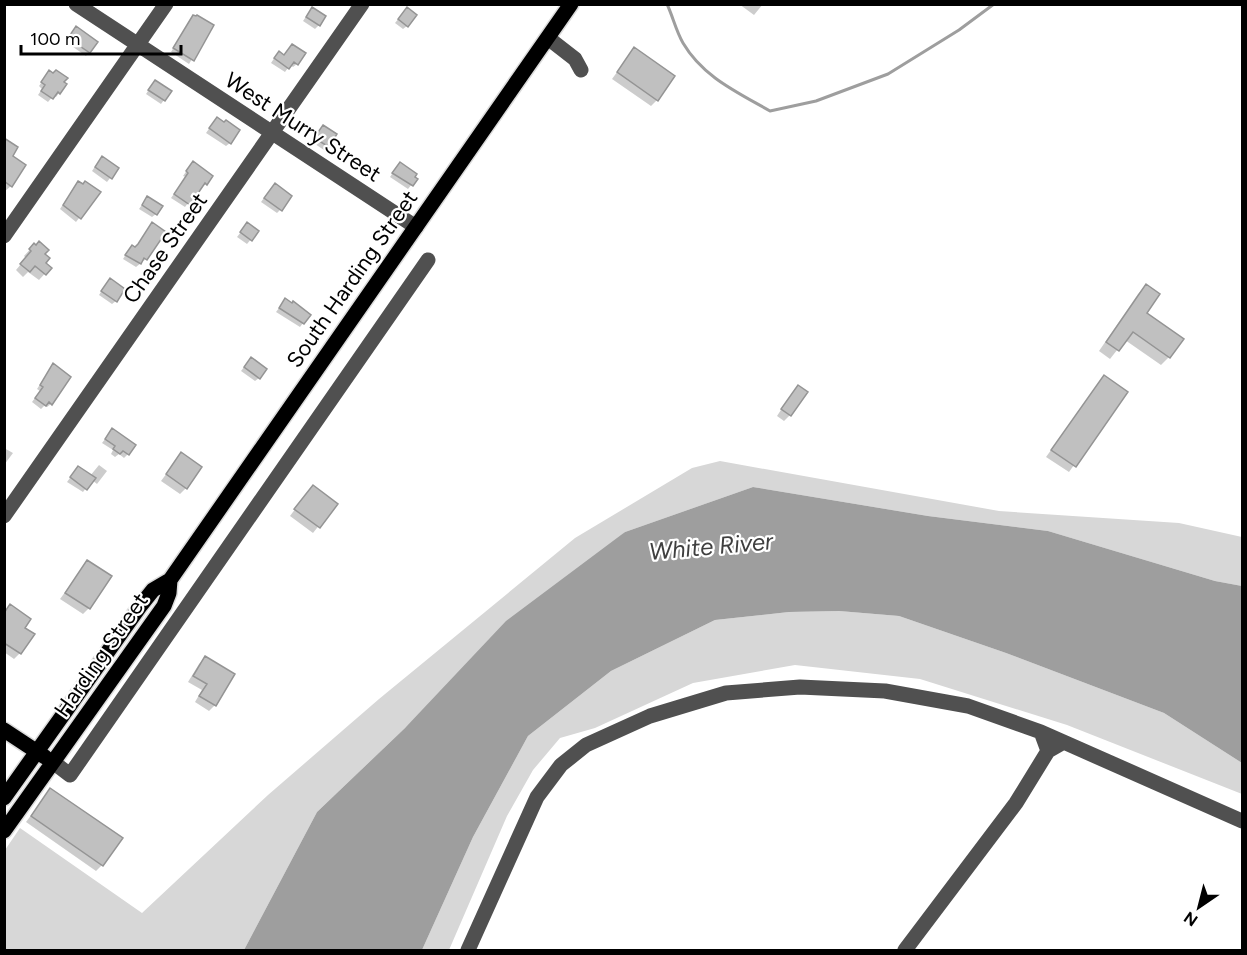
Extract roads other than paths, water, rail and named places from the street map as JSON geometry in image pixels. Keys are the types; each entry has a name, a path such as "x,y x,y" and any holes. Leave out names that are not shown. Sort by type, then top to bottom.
{"main road":[{"name":"South Harding Street","path":"170,580 571,4"},
{"name":"Harding Street","path":"4,798 148,596 158,586 170,580"},
{"name":"Harding Street","path":"4,831 164,606 169,593 170,580"},
{"path":"4,730 53,762"}],"street":[{"name":"West Murry Street","path":"76,4 416,227"},
{"path":"4,236 166,4"},
{"name":"Chase Street","path":"4,516 362,4"},
{"path":"548,38 575,59 580,70"},
{"path":"53,762 70,775 428,260"},
{"path":"468,951 537,797 561,765 586,745 650,716 726,693 800,687 885,691 968,706 1041,732 1055,747 1242,821"},
{"path":"905,951 1055,747"}],"water":[{"name":"White River","path":"753,487 928,516 1048,531 1215,581 1242,586 1242,763 1164,713 1006,653 899,616 839,611 789,612 715,620 611,671 528,736 473,837 422,950 244,950 317,812 405,728 506,621 625,532"}],"waterway":[{"path":"667,4 678,34 700,65 722,83 770,111 816,101 888,74 959,30 994,4"}]}
